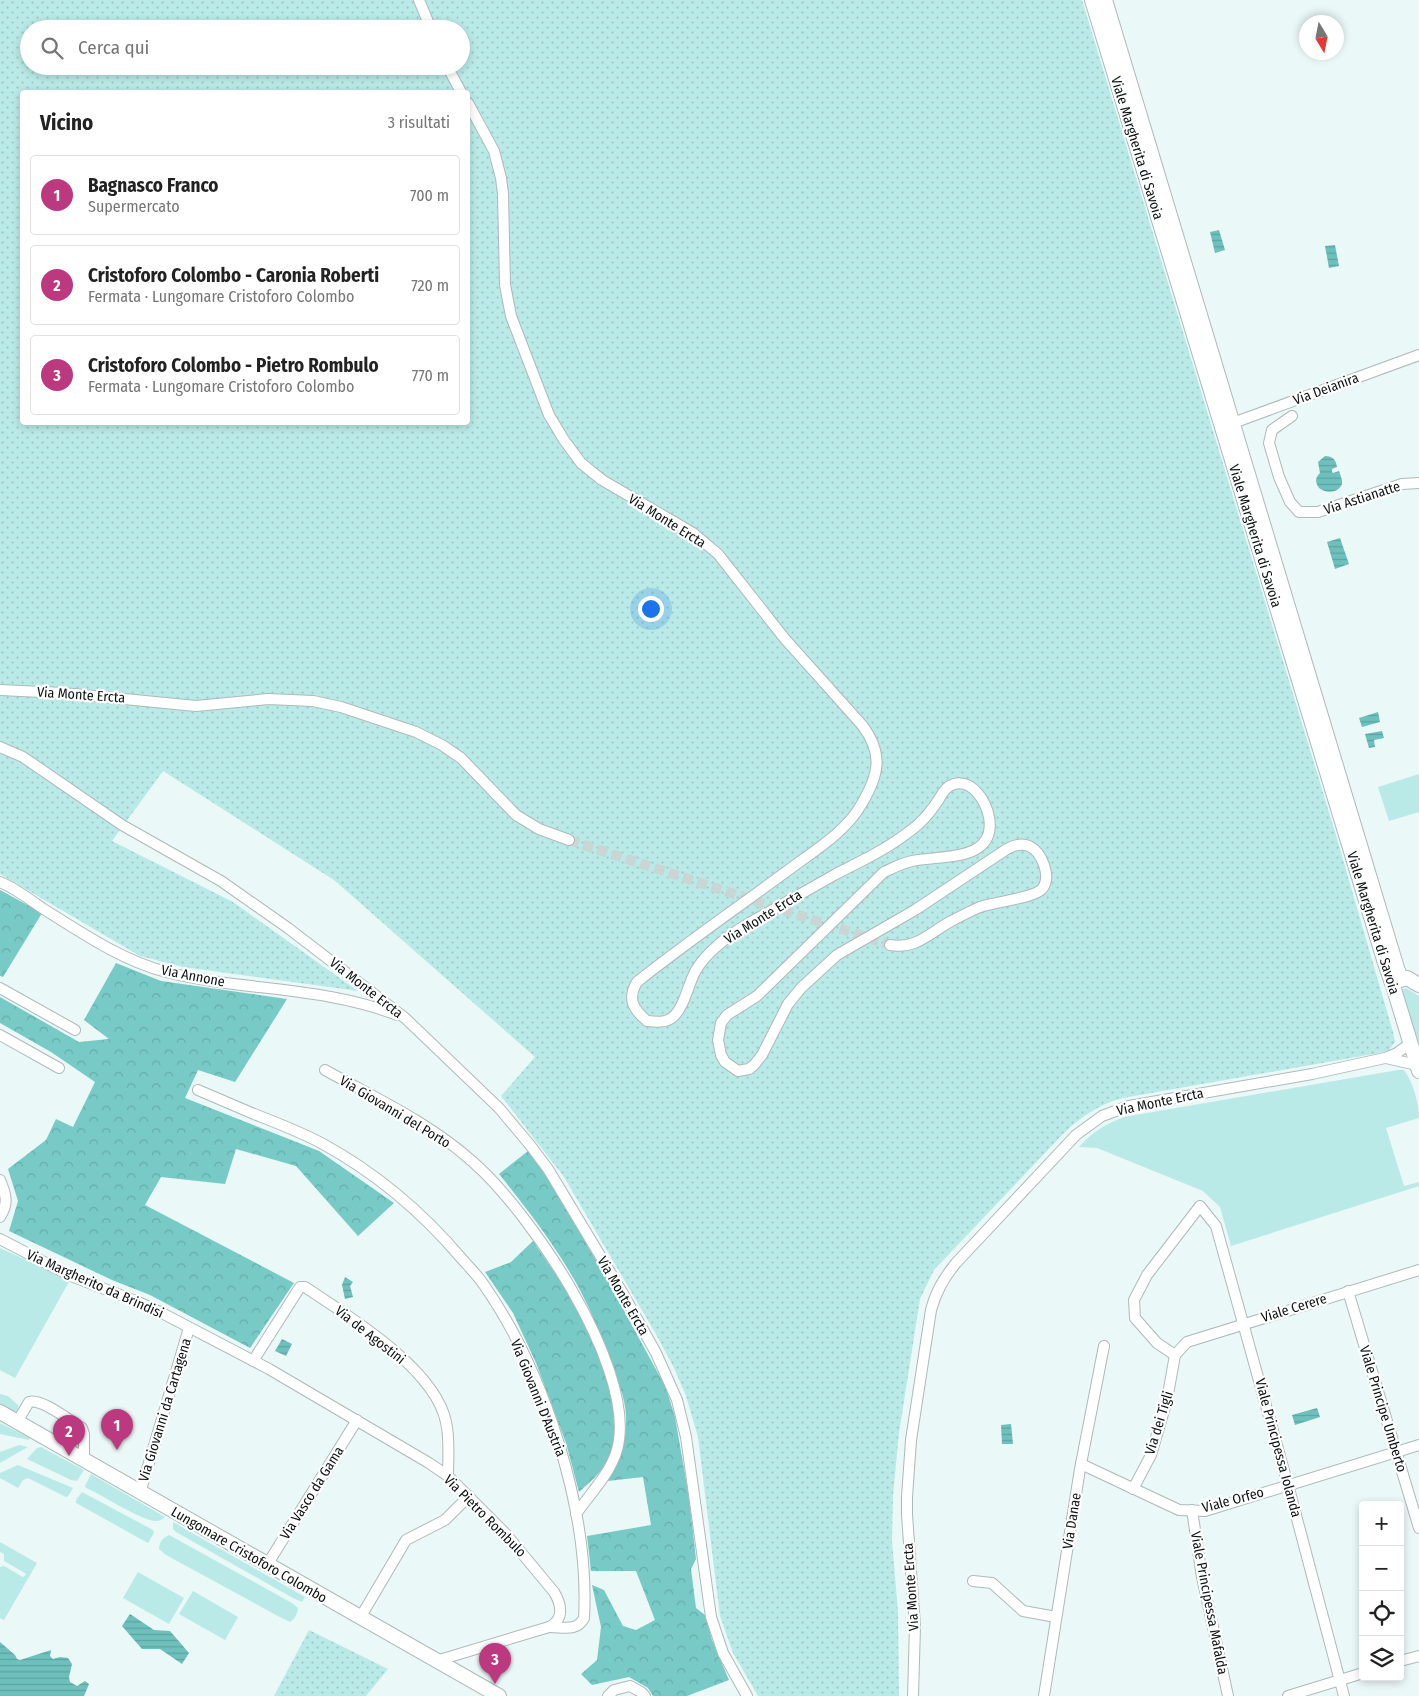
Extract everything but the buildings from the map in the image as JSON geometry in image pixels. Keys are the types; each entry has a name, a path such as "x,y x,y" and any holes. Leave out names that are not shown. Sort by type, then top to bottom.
{"street":[{"path":"420,0 428,20"},
{"name":"Viale Margherita di Savoia","path":"1092,0 1384,963 1394,989 1418,1068"},
{"name":"Viale Margherita di Savoia","path":"1105,0 1397,968 1400,976 1404,978"},
{"path":"452,75 460,90"},
{"name":"Via Monte Ercta","path":"470,107 494,151 501,178 505,285 511,316 549,415 564,440 582,463 602,480 693,533 718,554 786,639 862,725 869,734 876,751 877,766 871,784 861,806 850,821 829,840 690,940 637,982 632,990 634,1008 647,1021 665,1021 673,1017 682,1003 697,969 716,947 742,927 810,888 883,850 926,818 946,789 956,783 966,785 977,793 989,819 989,830 979,848 965,854 912,861 884,872 761,993 747,1004 727,1015 721,1023 718,1032 719,1047 725,1062 738,1071 749,1069 754,1065 762,1055 788,1004 800,988 838,955 915,910 1007,849 1020,844 1028,845 1040,856 1046,872 1046,879 1044,886 1035,894 1005,900 969,912 943,926 918,943 908,946 890,945"},
{"name":"Via Deianira","path":"1233,423 1419,354"},
{"name":"Via Astianatte","path":"1292,416 1272,430 1269,444 1279,478 1290,502 1299,512 1318,512 1402,484 1419,483"},
{"name":"Via Monte Ercta","path":"0,690 63,693 190,706 268,699 313,701 341,707 416,732 442,745 461,758 520,818 539,828 570,840"},
{"name":"Via Monte Ercta","path":"0,747 23,757 129,829 248,899 349,974 405,1018 499,1108 530,1145 567,1200 656,1354 677,1400 686,1437 714,1630 723,1653 747,1696"},
{"name":"Via Annone","path":"0,882 102,945 141,964 167,972 235,984 347,999 371,1005 405,1018"},
{"path":"1394,989 1397,982 1404,978 1410,979 1419,985"},
{"path":"0,988 75,1030"},
{"path":"0,1035 59,1068"},
{"path":"1385,1058 1410,1043"},
{"path":"1385,1058 1418,1068"},
{"name":"Via Monte Ercta","path":"913,1696 915,1626 907,1515 909,1462 931,1310 935,1295 944,1279 956,1263 1076,1135 1102,1116 1129,1106 1312,1074 1385,1058"},
{"name":"Via Giovanni del Porto","path":"325,1070 413,1119 473,1161 500,1187 523,1216 544,1245 584,1312 612,1376 618,1396 620,1414 619,1440 612,1463 576,1514"},
{"name":"Via Giovanni D'Austria","path":"198,1090 323,1144 387,1186 418,1212 442,1236 483,1284 505,1317 527,1362 548,1414 562,1457 571,1487 582,1556 584,1618 581,1624 573,1628 549,1627"},
{"path":"0,1180 6,1194 7,1204 0,1217"},
{"name":"Viale Principessa Iolanda","path":"1175,1355 1157,1343 1136,1318 1134,1300 1147,1275 1200,1206 1216,1226 1244,1323 1344,1696"},
{"name":"Via Margherito da Brindisi","path":"0,1239 71,1276 136,1301 189,1328"},
{"name":"Viale Cerere","path":"1175,1355 1187,1342 1419,1270"},
{"name":"Via de Agostini","path":"253,1361 300,1287 305,1286 387,1344 420,1376 440,1405 446,1421 448,1476"},
{"name":"Viale Principe Umberto","path":"1348,1291 1419,1528"},
{"name":"Via Pietro Rombulo","path":"189,1328 253,1361 357,1420 448,1476 520,1550 558,1598 561,1611 559,1619 549,1627"},
{"name":"Via Giovanni da Cartagena","path":"140,1493 189,1328"},
{"name":"Via Danae","path":"1044,1696 1081,1464 1104,1346"},
{"name":"Via dei Tigli","path":"1133,1488 1151,1455 1167,1400 1175,1355"},
{"path":"16,1422 30,1402 34,1401 44,1404 82,1428 84,1434 84,1460"},
{"name":"Lungomare Cristoforo Colombo","path":"0,1412 499,1696"},
{"name":"Via Vasco da Gama","path":"267,1565 357,1420"},
{"name":"Viale Orfeo","path":"1081,1464 1179,1510 1205,1511 1419,1445"},
{"path":"360,1618 406,1540 444,1520 469,1496"},
{"name":"Viale Principessa Mafalda","path":"1192,1510 1202,1577 1228,1696"},
{"path":"974,1581 992,1583 1024,1611 1056,1617"},
{"path":"436,1661 549,1627"},
{"path":"1404,1660 1419,1656"},
{"path":"1288,1696 1359,1674"},
{"path":"608,1696 614,1690 630,1686 645,1696"}],"shaded area":[{"path":"0,0 1082,0 1335,832 1395,1042 1389,1050 1379,1053 1123,1098 1092,1111 1064,1133 934,1270 920,1299 899,1433 893,1496 892,1541 898,1612 899,1696 758,1696 733,1653 720,1616 698,1437 686,1396 657,1336 564,1177 501,1096 535,1057 334,880 163,771 112,841 233,902 358,991 183,967 140,956 0,874"},
{"path":"1219,230 1225,250 1215,253 1210,232"},
{"path":"1335,245 1339,266 1329,268 1325,246"},
{"path":"1325,456 1335,460 1337,467 1332,469 1332,472 1339,471 1342,479 1342,484 1335,491 1328,492 1322,490 1316,482 1316,478 1320,473 1318,462"},
{"path":"1340,538 1349,564 1335,569 1327,542"},
{"path":"1378,712 1380,722 1362,727 1359,718"},
{"path":"1382,731 1384,738 1374,740 1375,747 1369,748 1365,734"},
{"path":"1419,774 1419,812 1389,821 1378,787"},
{"path":"1406,988 1419,996 1419,1046 1402,993 1402,990"},
{"path":"1404,1070 1410,1080 1417,1099 1419,1118 1386,1128 1404,1186 1419,1182 1419,1186 1231,1246 1220,1207 1203,1191 1097,1148 1079,1147 1100,1129 1124,1117"},
{"path":"0,1248 70,1280 15,1378 0,1370"},
{"path":"345,1277 353,1282 350,1286 353,1297 345,1299 342,1285"},
{"path":"282,1339 292,1344 286,1356 275,1351"},
{"path":"0,1394 8,1396 18,1405 19,1411 12,1412 0,1405"},
{"path":"1317,1408 1320,1417 1295,1425 1292,1415"},
{"path":"0,1423 30,1438 29,1440 0,1434"},
{"path":"1011,1424 1013,1444 1002,1444 1001,1425"},
{"path":"19,1445 28,1447 0,1463 0,1452"},
{"path":"41,1447 84,1470 77,1481 71,1480 27,1459 37,1448"},
{"path":"18,1465 73,1488 66,1497 28,1478 23,1480 18,1488 0,1478 0,1473"},
{"path":"91,1474 165,1517 158,1521 148,1519 130,1512 86,1488 85,1486"},
{"path":"82,1492 153,1530 154,1533 148,1543 76,1503"},
{"path":"173,1522 305,1597 302,1602 293,1598 176,1532 173,1529"},
{"path":"169,1535 292,1603 298,1608 294,1618 290,1622 166,1555 159,1547 163,1539"},
{"path":"0,1542 37,1563 4,1620 0,1618 0,1567 4,1566 23,1577 26,1575 4,1561 4,1554 0,1552"},
{"path":"138,1572 184,1598 169,1624 123,1598"},
{"path":"193,1591 238,1617 225,1640 179,1614"},
{"path":"130,1614 154,1630 170,1631 189,1653 182,1664 160,1649 142,1649 122,1626"},
{"path":"309,1630 388,1669 366,1696 274,1696"},
{"path":"0,1642 20,1660 51,1650 50,1656 53,1659 60,1657 68,1658 72,1664 69,1677 70,1682 77,1686 85,1681 89,1684 84,1696 0,1696"}],"green space":[{"path":"0,890 42,913 3,977 0,976"},
{"path":"116,963 161,981 287,999 235,1082 198,1070 185,1098 319,1151 394,1203 358,1236 296,1166 236,1149 225,1184 161,1177 145,1205 294,1283 250,1348 150,1295 112,1280 9,1231 18,1201 8,1169 46,1140 56,1119 73,1127 95,1082 51,1052 0,1023 0,997 79,1042 109,1039 84,1020"},
{"path":"528,1151 547,1177 607,1279 666,1388 675,1417 689,1497 696,1559 691,1569 696,1608 705,1615 712,1640 729,1680 687,1696 653,1696 648,1688 629,1677 592,1685 581,1674 597,1660 601,1627 592,1585 604,1590 623,1626 636,1630 655,1620 636,1571 591,1571 587,1536 651,1525 643,1477 608,1481 622,1450 626,1416 620,1388 593,1316 553,1245 499,1174"},
{"path":"533,1241 563,1285 586,1329 605,1375 611,1398 615,1421 613,1442 607,1461 598,1474 579,1492 566,1443 536,1363 513,1313 485,1272 511,1262"}],"tunnel":[{"path":"569,840 890,945"}],"place":[{"name":"Bagnasco Franco","path":"117,1450"},
{"name":"Cristoforo Colombo - Caronia Roberti","path":"69,1456"},
{"name":"Cristoforo Colombo - Pietro Rombulo","path":"495,1684"}]}
